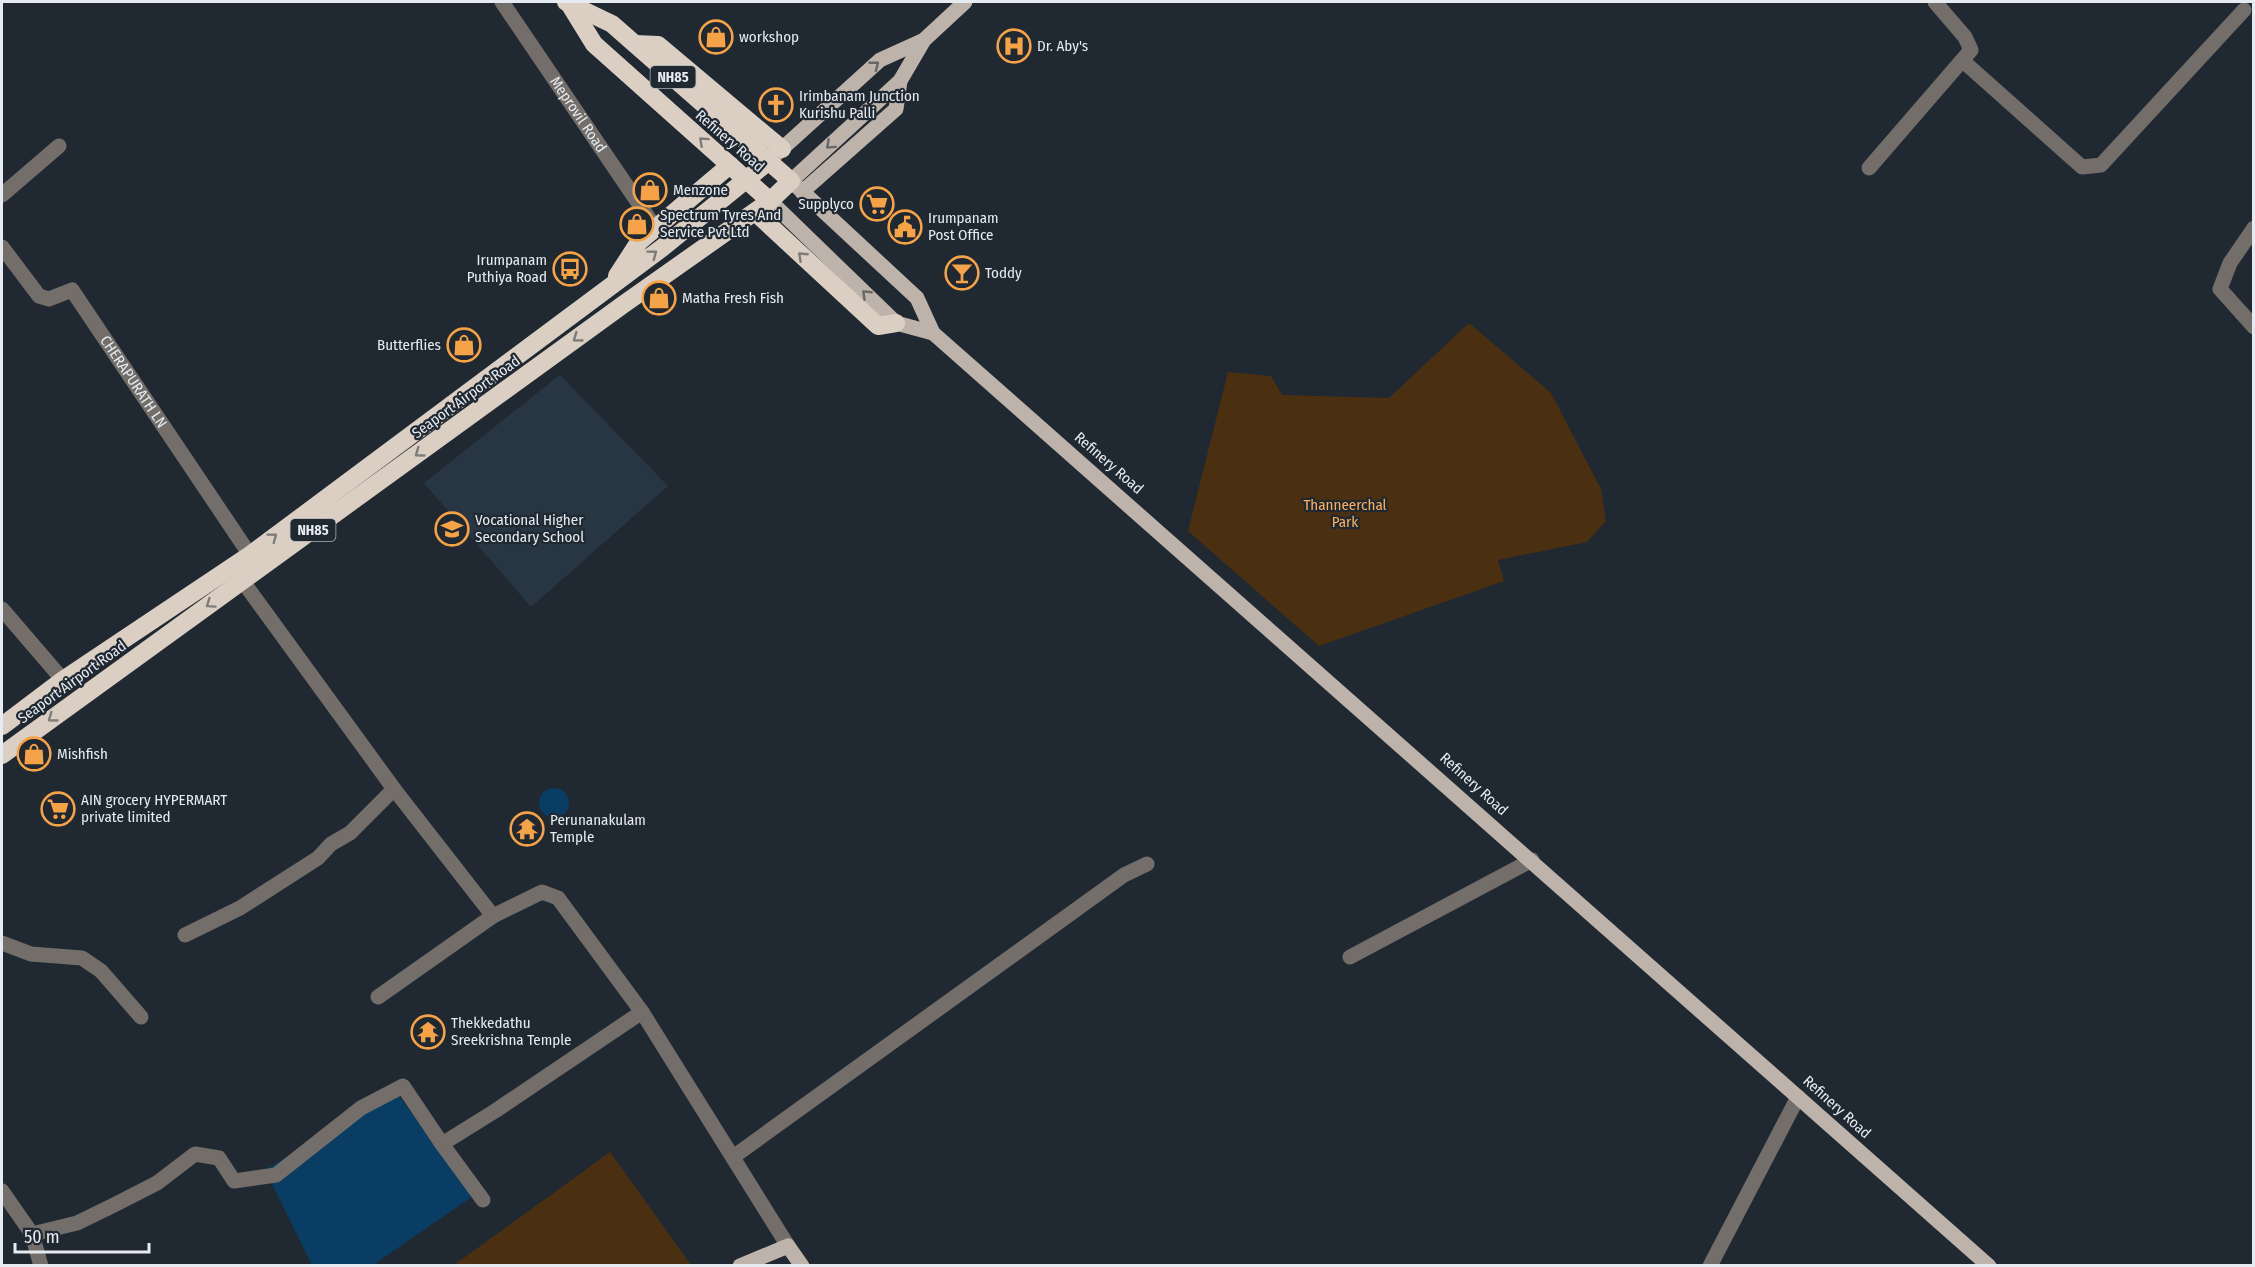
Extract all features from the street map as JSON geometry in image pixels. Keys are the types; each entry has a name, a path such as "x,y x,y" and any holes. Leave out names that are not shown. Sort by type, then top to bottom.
{"highway":[{"name":"Refinery Road","path":"568,3 612,24 776,154 797,186"},
{"name":"Refinery Road","path":"568,3 594,44 770,201"},
{"name":"Seaport Airport Road","path":"2,726 63,680 238,574 250,555 611,285 776,154"},
{"path":"611,285 639,242 730,165"},
{"name":"Seaport Airport Road","path":"2,755 238,574 770,201 797,186"},
{"path":"755,212 878,326 896,323"}],"main road":[{"name":"Seaport Airport Road","path":"797,186 900,81 924,40 965,2"},
{"name":"Seaport Airport Road","path":"776,154 880,60 924,40"},
{"name":"Refinery Road","path":"797,186 917,298 933,333 1989,1266"},
{"name":"Refinery Road","path":"770,201 896,323 933,333"},
{"path":"740,1266 788,1246 802,1266"}],"street":[{"name":"Meprovil Road","path":"502,2 656,229"},
{"path":"1869,168 1971,50 1965,37 1935,2"},
{"path":"1963,60 2082,167 2101,165 2245,9"},
{"path":"2,195 59,147"},
{"path":"2253,228 2230,263 2220,289 2253,327"},
{"name":"CHERAPURATH LN","path":"2,247 39,296 49,299 72,290 250,555"},
{"path":"238,574 394,789 493,916"},
{"path":"2,609 63,680"},
{"path":"185,935 240,908 318,858 331,844 350,833 394,789"},
{"path":"1350,957 1532,860"},
{"path":"733,1157 1124,875 1147,864"},
{"path":"378,997 493,916 542,892 558,898 642,1012 788,1246"},
{"path":"2,943 31,954 82,958 101,972 141,1017"},
{"path":"442,1144 642,1012"},
{"path":"32,1234 77,1223 112,1206 158,1183 195,1154 219,1158 234,1181 276,1175 360,1108 403,1086 483,1200"},
{"path":"1710,1266 1798,1096"},
{"path":"2,1191 32,1234 41,1266"}],"shaded area":[{"path":"560,375 668,486 531,607 424,483"}],"green space":[{"name":"Thanneerchal Park","path":"1469,323 1551,393 1601,489 1606,521 1587,542 1498,560 1504,581 1319,646 1188,531 1228,372 1271,376 1282,395 1389,398"},
{"path":"610,1152 691,1265 454,1265"}],"water":[{"path":"554,788 565,792 569,803 565,814 554,818 543,814 539,803 543,792"},
{"path":"397,1094 476,1194 373,1265 312,1265 265,1170"}],"place":[{"name":"workshop","path":"716,37"},
{"name":"Dr. Aby's","path":"1014,46"},
{"name":"Irimbanam Junction Kurishu Palli","path":"776,105"},
{"name":"Menzone","path":"650,190"},
{"name":"Supplyco","path":"877,204"},
{"name":"Spectrum Tyres And Service Pvt Ltd","path":"637,224"},
{"name":"Irumpanam Post Office","path":"905,227"},
{"name":"Irumpanam Puthiya Road","path":"570,269"},
{"name":"Toddy","path":"962,273"},
{"name":"Matha Fresh Fish","path":"659,298"},
{"name":"Butterflies","path":"464,345"},
{"name":"Vocational Higher Secondary School","path":"452,529"},
{"name":"Mishfish","path":"34,754"},
{"name":"AIN grocery HYPERMART private limited","path":"58,809"},
{"name":"Perunanakulam Temple","path":"527,829"},
{"name":"Thekkedathu Sreekrishna Temple","path":"428,1032"}]}
